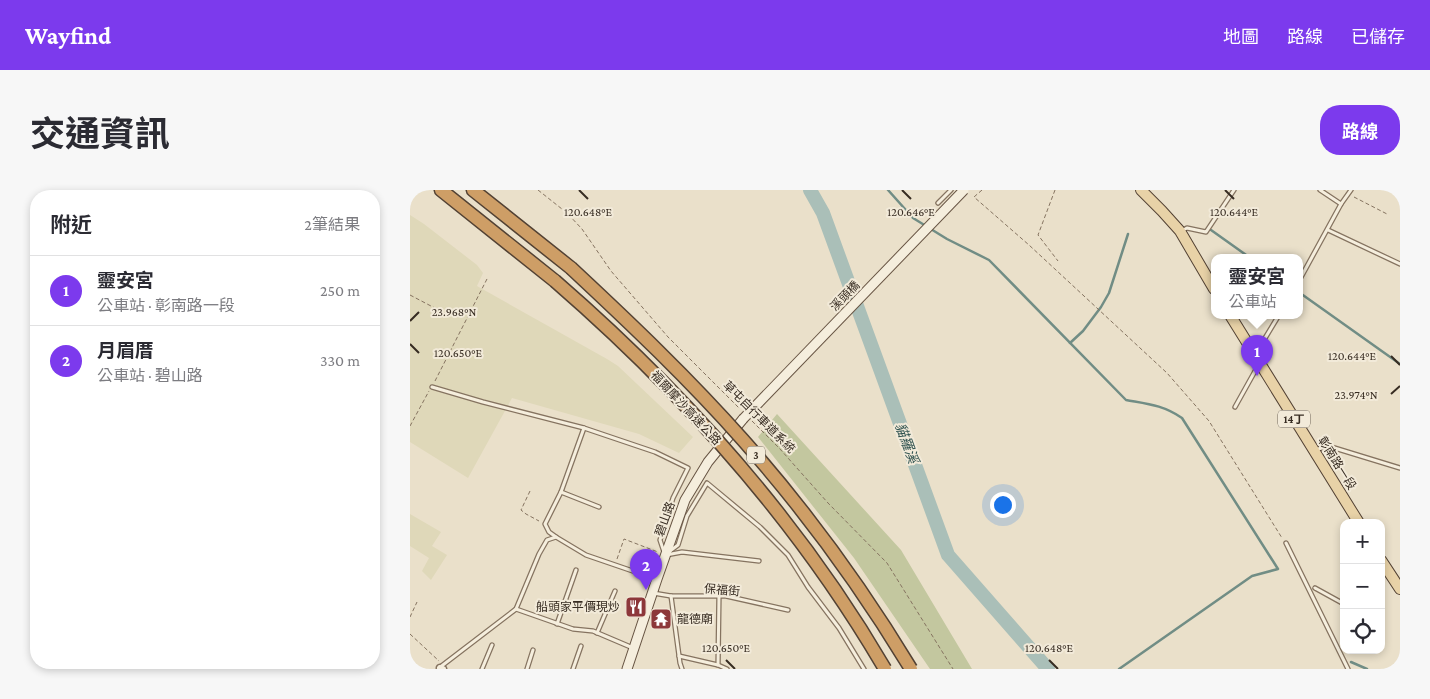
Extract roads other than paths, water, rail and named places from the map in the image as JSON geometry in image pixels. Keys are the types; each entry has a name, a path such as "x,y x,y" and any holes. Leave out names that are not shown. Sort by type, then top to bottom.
{"highway":[{"name":"福爾摩沙高速公路","path":"441,190 555,281 594,315 672,390 725,450 803,545 885,669"},
{"name":"福爾摩沙高速公路","path":"473,190 571,268 655,347 742,438 825,542 873,609 911,669"}],"main road":[{"name":"溪頭橋","path":"745,418 964,190"},
{"path":"1143,191 1180,231 1211,284"},
{"name":"彰南路一段","path":"1232,319 1356,519"},
{"name":"碧山路","path":"627,669 686,500 708,462 745,418"},
{"path":"1384,564 1400,589"}],"lane":[{"path":"938,203 950,190"},
{"path":"1180,231 1187,228 1206,232 1234,190"},
{"path":"1320,190 1341,204"},
{"path":"1303,274 1349,192"},
{"path":"1328,230 1400,264"},
{"path":"1235,407 1277,319"},
{"path":"432,387 584,428 655,452 688,468 673,498 660,540 666,555"},
{"path":"584,428 561,492 545,524 549,532 586,555 657,579"},
{"path":"1314,450 1328,446 1400,468"},
{"path":"666,555 678,545 687,516 706,483 760,527 788,555 808,587 839,628 864,669"},
{"path":"561,492 599,507"},
{"path":"441,668 516,609 539,554 547,540 556,537"},
{"path":"1286,543 1348,669"},
{"path":"666,555 682,552 759,561"},
{"path":"557,624 576,570"},
{"path":"1316,588 1340,602"},
{"path":"597,633 615,591"},
{"name":"保福街","path":"652,593 671,596 726,596 788,610"},
{"path":"671,596 682,669"},
{"path":"718,665 719,596"},
{"path":"516,609 573,629 593,631 634,648"},
{"path":"482,669 492,645"},
{"path":"573,669 581,646"},
{"path":"527,669 533,650"},
{"path":"679,656 718,665 727,669"}],"waterway":[{"name":"貓羅溪","path":"810,190 823,213 948,555 1048,669"},
{"path":"888,190 913,218 947,239 989,260 1126,400 1162,408 1182,418 1278,569 1252,576 1119,669"},
{"path":"1211,230 1245,254"},
{"path":"1070,343 1083,331 1109,293 1128,234"},
{"path":"1303,295 1400,364"},
{"path":"1351,662 1367,669"}],"place":[{"name":"靈安宮","path":"1257,376"},
{"name":"月眉厝","path":"646,590"},
{"name":"船頭家平價現炒","path":"636,607"},
{"name":"龍德廟","path":"661,619"}]}
